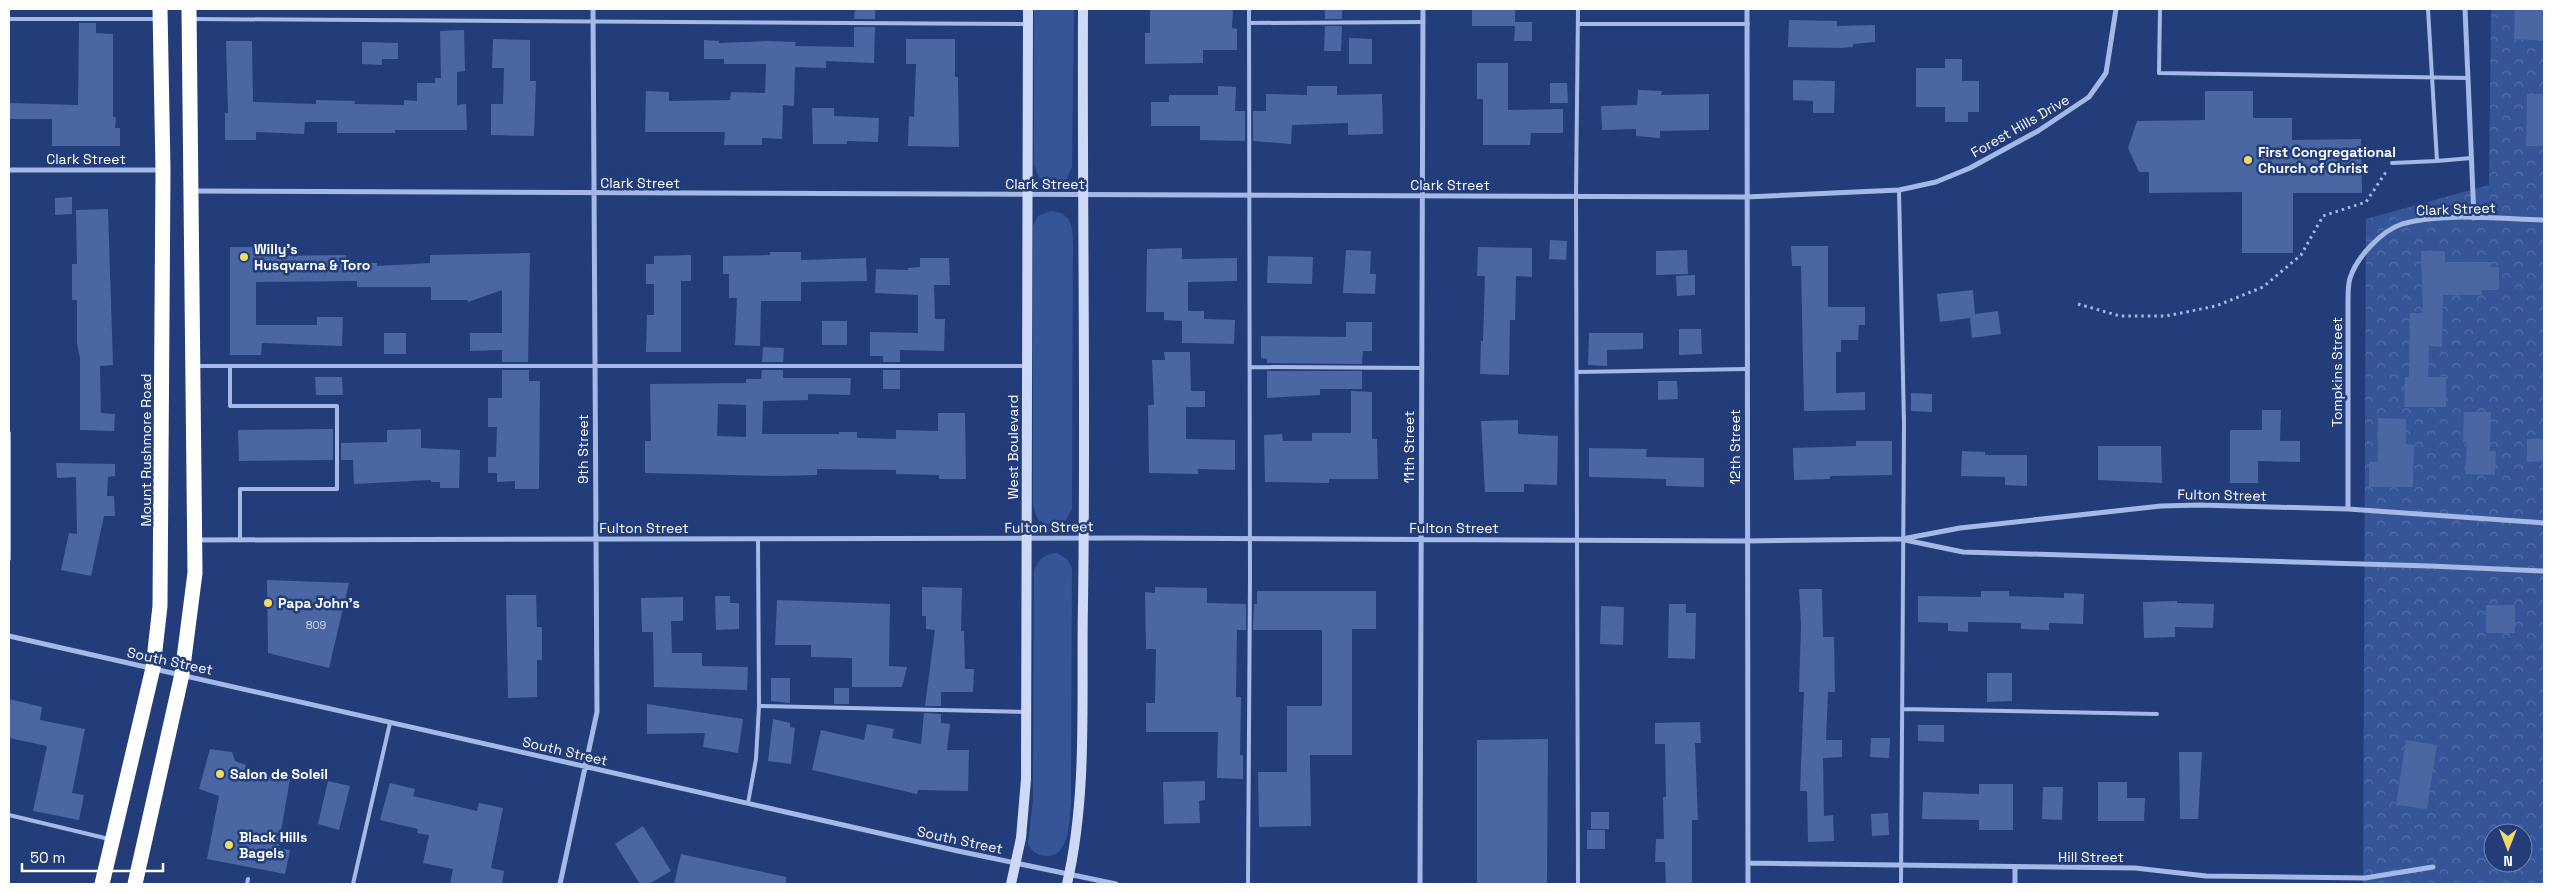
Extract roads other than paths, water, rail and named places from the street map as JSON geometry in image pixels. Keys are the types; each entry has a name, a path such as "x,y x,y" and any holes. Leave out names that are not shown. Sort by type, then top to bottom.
{"highway":[{"name":"Mount Rushmore Road","path":"102,884 153,668 160,606 162,539 163,170 160,14"},
{"path":"134,884 182,674 192,602 196,540 189,14"}],"street":[{"name":"9th Street","path":"560,884 597,712 593,9"},
{"name":"West Boulevard","path":"1011,884 1024,810 1026,712 1028,9"},
{"path":"1068,879 1080,798 1084,538 1083,9"},
{"name":"11th Street","path":"1420,884 1420,368 1423,9"},
{"name":"12th Street","path":"1747,9 1746,541 1748,884"},
{"name":"Forest Hills Drive","path":"1899,190 1936,182 1970,168 2038,131 2089,97 2106,73 2116,9"},
{"path":"2465,9 2474,218"},
{"name":"Clark Street","path":"9,170 163,170"},
{"name":"Clark Street","path":"191,192 1746,197 1899,190"},
{"name":"Clark Street","path":"2374,243 2400,225 2417,221 2474,218 2544,220"},
{"name":"Tompkins Street","path":"2348,509 2350,279 2358,262 2374,243"},
{"name":"Fulton Street","path":"196,540 1084,538 1746,541 1902,539 1960,528 2161,506 2200,505 2348,509 2544,523"},
{"name":"Fulton Street","path":"1902,539 1936,548 1963,552 2544,571"},
{"name":"South Street","path":"9,636 1016,864 1068,879 1116,884"},
{"name":"Hill Street","path":"1748,863 2015,868 2135,868 2206,876 2365,878 2433,867"},
{"path":"2015,868 2015,884"},
{"path":"2235,876 2235,884"}],"lane":[{"path":"1248,884 1250,539 1249,9"},
{"path":"1578,9 1576,196 1578,884"},
{"path":"2160,9 2159,73 2468,78"},
{"path":"2428,9 2437,161"},
{"path":"9,19 160,14"},
{"path":"189,14 593,21 1028,24"},
{"path":"1249,23 1423,22"},
{"path":"1578,24 1748,24"},
{"path":"2392,163 2471,158"},
{"path":"1899,190 1904,424 1901,884"},
{"path":"193,366 594,364 1027,366"},
{"path":"230,366 230,406 337,406 337,489 240,489 240,539"},
{"path":"1250,367 1420,368"},
{"path":"1577,372 1746,369"},
{"path":"9,433 9,559"},
{"path":"748,803 756,759 759,706 758,539"},
{"path":"759,706 1026,712"},
{"path":"1902,709 2157,714"},
{"path":"353,884 390,723"},
{"path":"9,815 112,840"},
{"path":"247,884 248,879"}],"place":[{"name":"First Congregational Church of Christ","path":"2248,160"},
{"name":"Willy's Husqvarna & Toro","path":"244,257"},
{"name":"Papa John's","path":"268,603"},
{"name":"Salon de Soleil","path":"220,774"},
{"name":"Black Hills Bagels","path":"229,845"}]}
